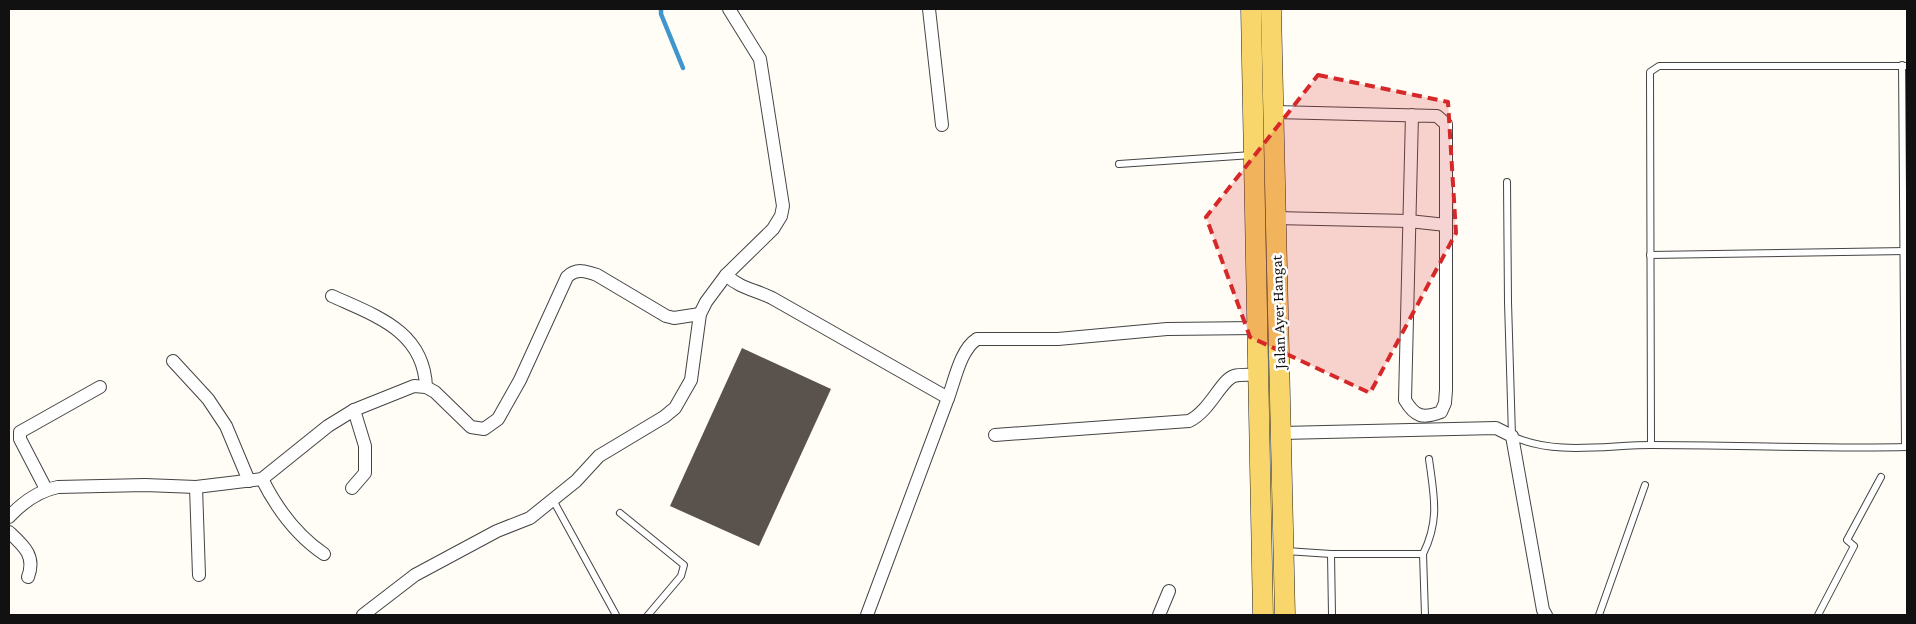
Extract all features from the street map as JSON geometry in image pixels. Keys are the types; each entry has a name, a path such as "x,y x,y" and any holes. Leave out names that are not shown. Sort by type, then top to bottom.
{"main road":[{"name":"Jalan Ayer Hangat","path":"1251,9 1252,155 1263,615"},
{"name":"Jalan Ayer Hangat","path":"1272,9 1285,615"}],"street":[{"path":"363,615 414,575 497,532 530,518 553,500 599,456 656,422 675,408 690,380 700,314 726,275 773,229 781,216 782,206 760,59 729,9"},
{"path":"929,9 942,125"},
{"path":"1274,112 1412,115 1437,116 1446,124 1445,403 1441,412 1422,416 1412,412 1405,400 1412,115"},
{"path":"1275,218 1409,221 1446,225"},
{"path":"9,517 46,489 58,487 145,485 196,487 256,480 328,426 354,410 414,386 426,387 435,392 472,427 484,428 493,424 520,380 568,277 575,272 588,271 597,275 666,316 674,318 700,314"},
{"path":"726,275 738,286 757,290 948,398"},
{"path":"332,296 371,314 406,337 420,357 426,374 426,387"},
{"path":"867,615 965,353 971,343 977,339 1058,339 1167,329 1256,328"},
{"path":"173,361 208,399 226,426 256,480 279,510 306,540 324,554"},
{"path":"995,435 1189,421 1208,408 1227,380 1234,376 1258,375"},
{"path":"46,489 20,439 20,432 100,387"},
{"path":"352,488 365,473 365,446 354,410"},
{"path":"1282,433 1496,428 1512,436 1543,610 1546,615"},
{"path":"196,487 199,575"},
{"path":"9,532 30,555 32,565 28,577"},
{"path":"1159,615 1169,591"}],"lane":[{"path":"1507,182 1512,436 1527,443 1552,447 1650,445 1906,447 1905,66 1659,66 1653,69 1649,76 1650,445"},
{"path":"1118,164 1252,155"},
{"path":"1650,255 1905,251"},
{"path":"1425,615 1423,554 1434,528 1434,496 1429,459"},
{"path":"1818,615 1854,546 1847,540 1880,477"},
{"path":"1599,615 1645,485"},
{"path":"553,500 616,615"},
{"path":"620,513 684,565 681,576 648,615"},
{"path":"1285,551 1331,554 1423,554"},
{"path":"1331,554 1332,615"}],"highlighted area":[{"path":"1318,75 1448,102 1456,233 1370,393 1250,337 1206,217"}],"building":[{"path":"742,348 831,389 759,546 670,506"}],"waterway":[{"path":"661,9 661,14 683,68"}]}
